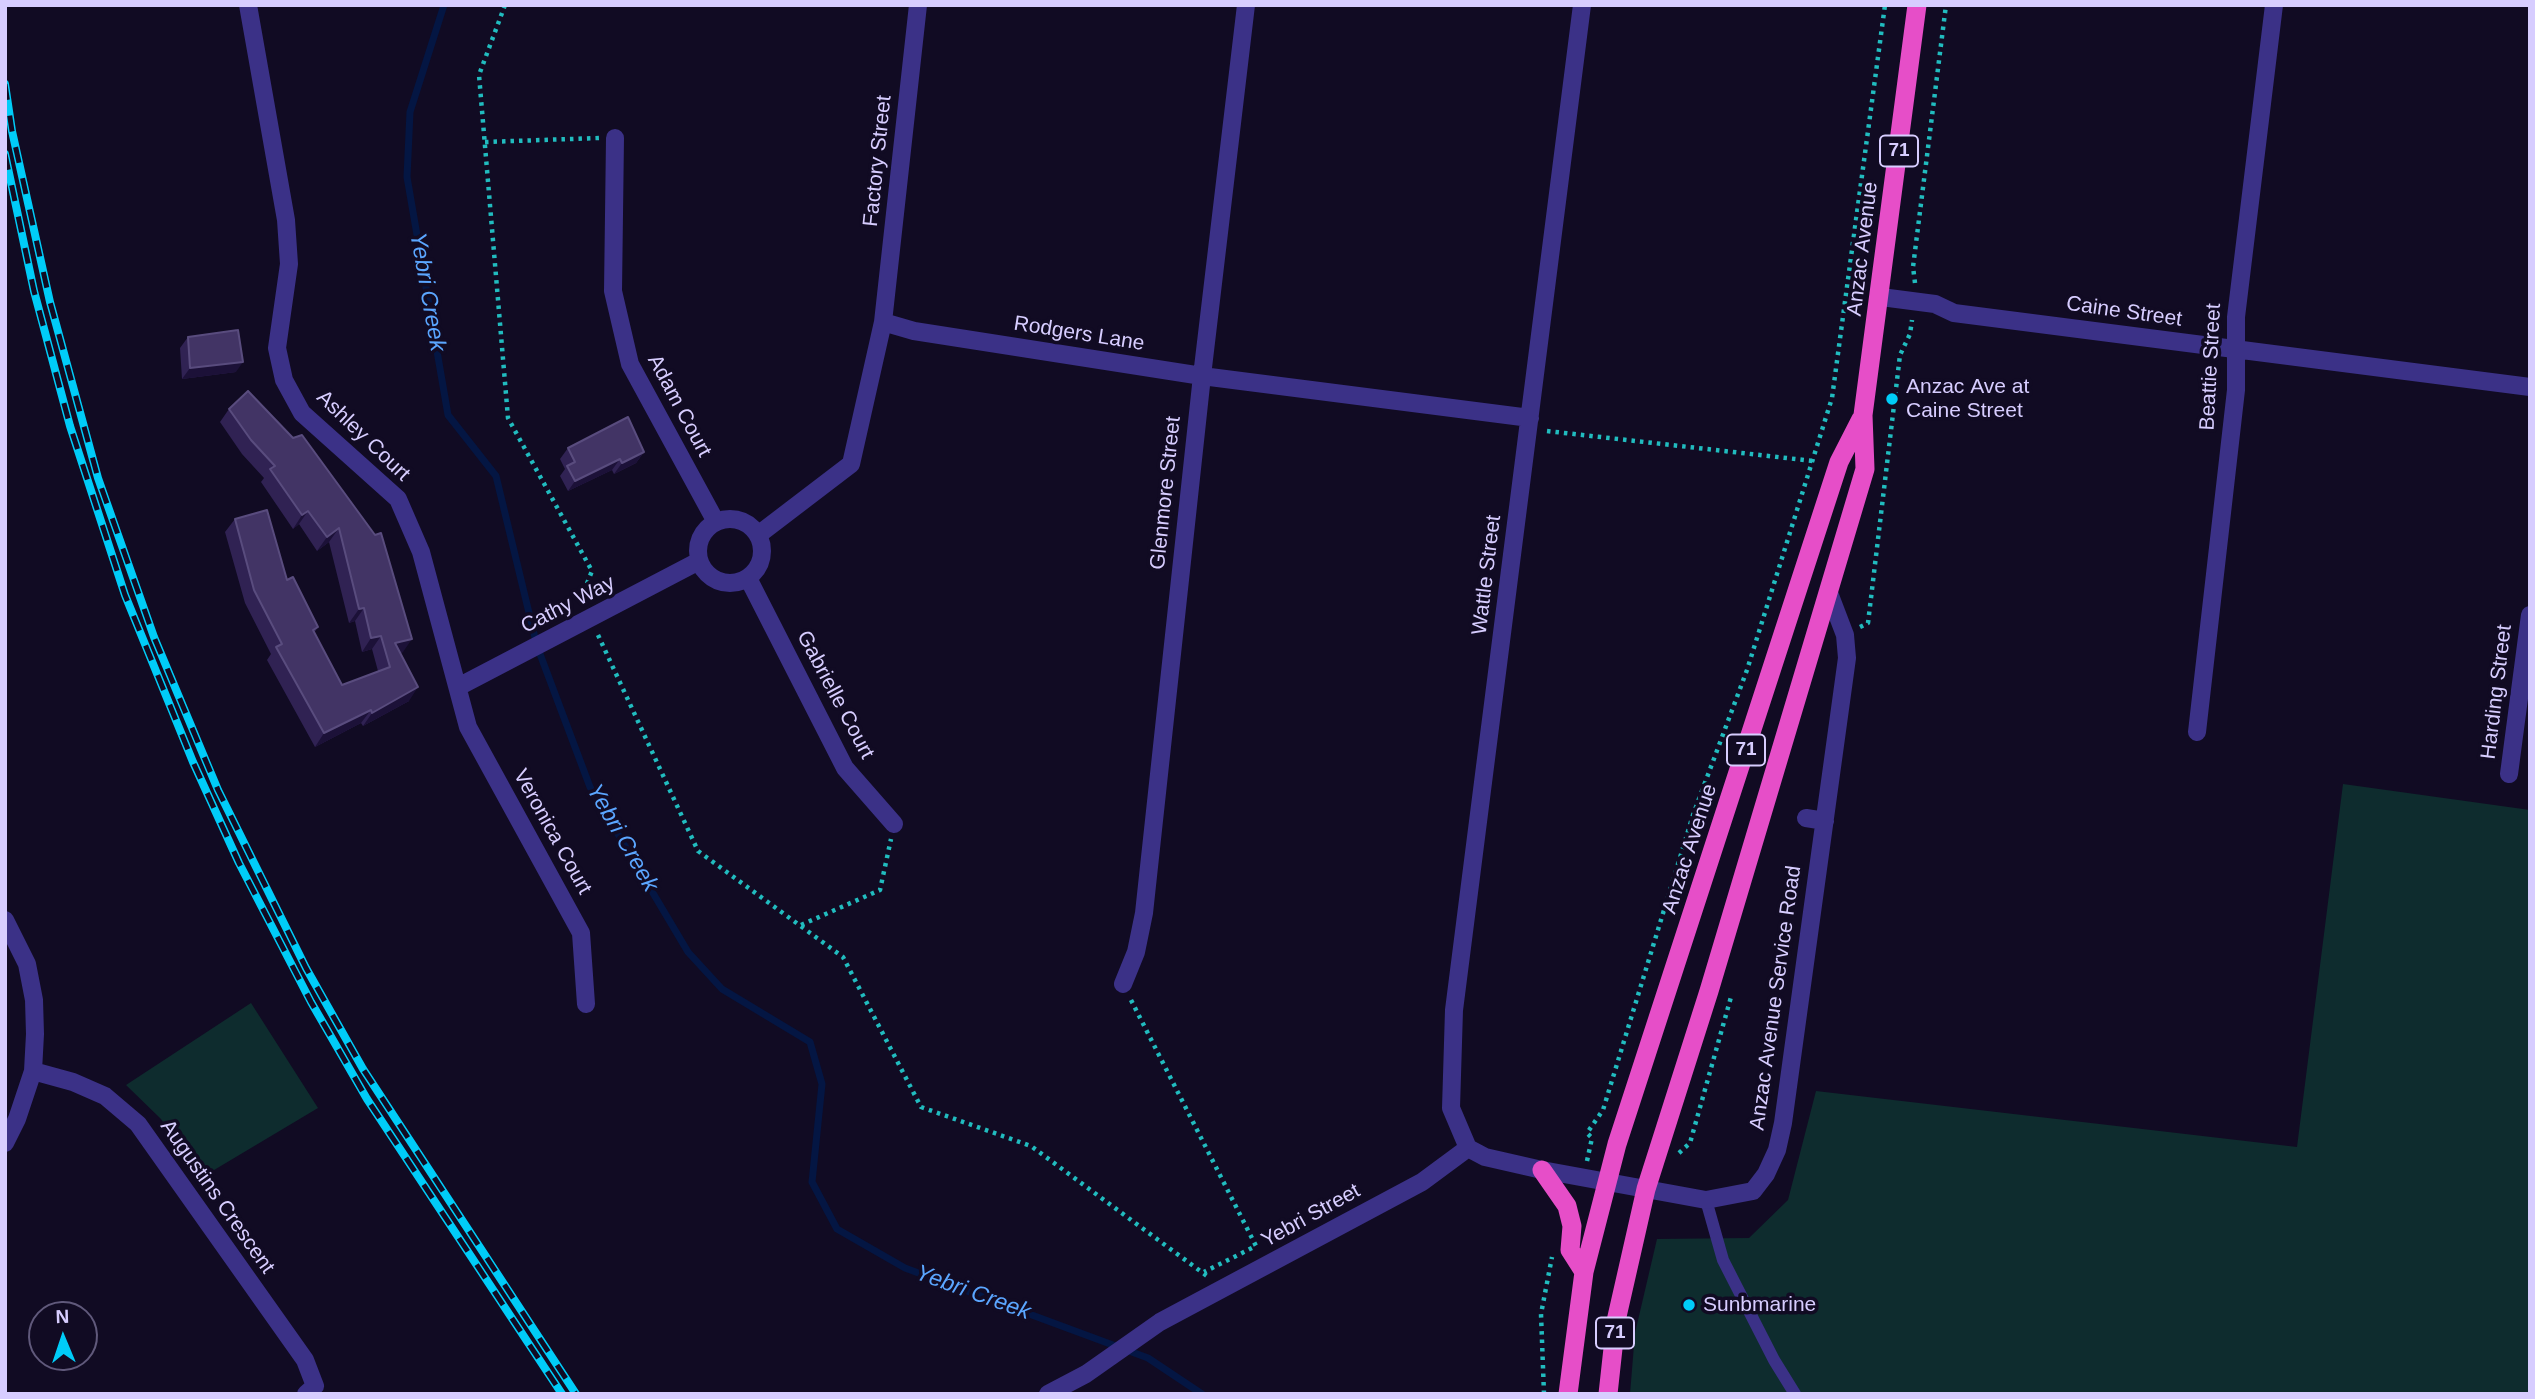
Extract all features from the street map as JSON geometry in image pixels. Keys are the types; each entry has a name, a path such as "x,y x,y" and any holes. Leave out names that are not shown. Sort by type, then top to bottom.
{"highway":[{"name":"Anzac Avenue","path":"1608,1394 1616,1321 1646,1189 1709,991 1865,469 1863,415 1881,297 1917,5"},
{"name":"Anzac Avenue","path":"1568,1394 1584,1272 1608,1181 1839,462 1863,415"},
{"path":"1542,1170 1567,1206 1572,1226 1570,1250 1584,1272"}],"street":[{"name":"Ashley Court","path":"248,5 286,220 289,264 277,348 284,380 302,413 398,499 421,552 458,687"},
{"name":"Factory Street","path":"883,322 918,5"},
{"name":"Glenmore Street","path":"1123,984 1136,953 1144,913 1202,376 1246,5"},
{"name":"Wattle Street","path":"1468,1147 1451,1108 1454,1010 1582,5"},
{"name":"Beattie Street","path":"2196,732 2236,390 2236,317 2274,5"},
{"name":"Adam Court","path":"615,138 612,291 630,364 716,522"},
{"name":"Caine Street","path":"1881,297 1935,304 1954,313 2530,387"},
{"name":"Rodgers Lane","path":"883,322 914,331 1202,376 1530,418"},
{"path":"758,535 851,464 883,322"},
{"path":"735,519 744,522 758,535 762,554 755,571 748,578 729,584 720,582 704,570 697,552 702,534 716,522 735,519"},
{"name":"Cathy Way","path":"458,687 699,561"},
{"name":"Gabrielle Court","path":"748,578 845,768 894,824"},
{"name":"Anzac Avenue Service Road","path":"1646,1189 1706,1200 1753,1191 1766,1174 1777,1150 1847,658 1845,635 1829,593"},
{"name":"Harding Street","path":"2509,774 2530,615"},
{"name":"Veronica Court","path":"458,687 468,727 581,933 586,1004"},
{"path":"1806,818 1825,821"},
{"path":"5,920 27,964 34,1000 33,1071 18,1119 5,1143"},
{"name":"Augustins Crescent","path":"33,1071 73,1082 105,1096 138,1124 304,1360 316,1386 306,1394"},
{"path":"1468,1147 1485,1157 1646,1189"},
{"name":"Yebri Street","path":"1048,1394 1086,1374 1160,1322 1217,1294 1422,1182 1468,1147"}],"lane":[{"path":"1706,1200 1723,1260 1774,1360 1795,1394"}],"path":[{"path":"505,5 480,75 508,418 592,570 582,596 698,851 843,957 921,1107 1031,1146 1204,1272 1217,1294"},
{"path":"1584,1177 1592,1138 1587,1133 1603,1110 1693,815 1738,696 1832,398 1885,5"},
{"path":"1915,288 1913,267 1946,5"},
{"path":"485,142 566,137 615,138"},
{"path":"1868,624 1900,355 1910,334 1912,312"},
{"path":"1530,418 1544,430 1839,462"},
{"path":"800,926 880,890 894,824"},
{"path":"1123,984 1256,1246 1204,1272"},
{"path":"1544,1394 1541,1314 1553,1254"}],"green space":[{"path":"2343,784 2530,810 2530,1394 1630,1394 1635,1333 1657,1239 1749,1238 1788,1200 1816,1091 2297,1147"},
{"path":"251,1003 318,1108 199,1179 161,1119 126,1085"}],"building":[{"path":"238,330 243,362 190,368 188,337"},
{"path":"248,391 293,438 302,435 375,535 381,533 412,639 395,643 418,687 372,713 371,710 324,733 276,647 282,644 254,590 235,519 267,510 287,580 293,577 318,627 313,630 342,685 390,667 381,636 371,638 364,608 359,609 339,528 327,537 308,511 302,515 270,469 275,466 251,440 229,409"},
{"path":"628,417 644,452 622,463 620,459 575,481 567,466 575,462 568,448"}],"waterway":[{"name":"Yebri Creek","path":"444,5 410,112 407,177 448,415 496,476 537,646 590,787 688,952 722,989 810,1042 822,1084 812,1182 837,1229 905,1268 1148,1358 1202,1394"}],"railway":[{"path":"5,84 12,131 50,302 98,478 154,637 218,790 306,968 363,1069 576,1394"},
{"path":"5,154 34,291 70,426 125,595 193,762 239,863 311,1002 367,1099 562,1394"}],"place":[{"name":"Anzac Ave at Caine Street","path":"1892,399"},
{"name":"Sunbmarine","path":"1689,1305"}]}
